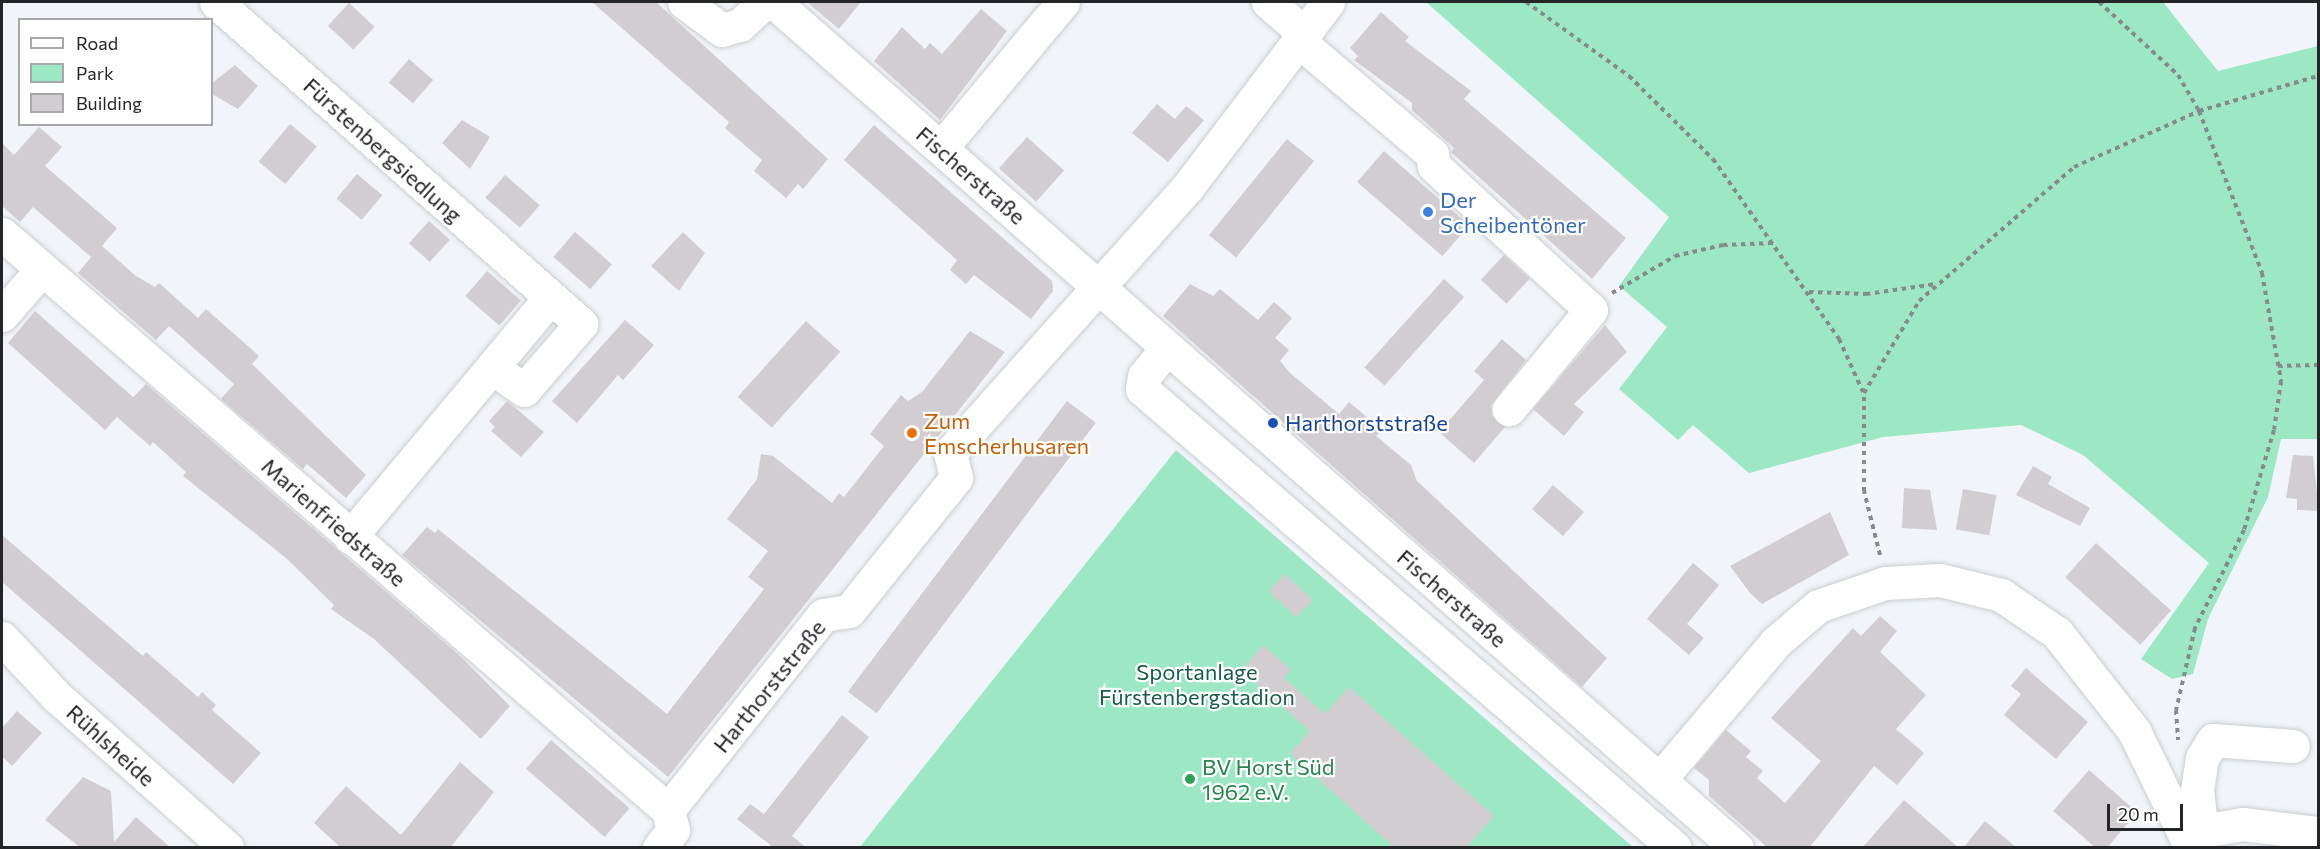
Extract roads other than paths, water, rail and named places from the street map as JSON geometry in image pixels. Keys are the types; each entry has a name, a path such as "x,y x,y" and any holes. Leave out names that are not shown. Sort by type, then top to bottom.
{"street":[{"name":"Fürstenbergsiedlung","path":"216,2 581,324 524,390 492,368 350,537"},
{"path":"684,2 722,30 740,25 765,2"},
{"name":"Fischerstraße","path":"774,2 1737,848"},
{"path":"940,148 1064,2"},
{"path":"1268,2 1304,39 1432,154 1434,166 1591,310 1509,409"},
{"name":"Harthorststraße","path":"668,810 823,615 849,611 956,478 950,453 1187,188 1304,39 1328,2"},
{"name":"Marienfriedstraße","path":"2,234 668,810"},
{"path":"2,315 42,269"},
{"name":"Fischerstraße","path":"1167,348 1144,376 1142,389 1675,848"},
{"path":"1659,780 1793,624 1818,606 1885,583 1969,585 2001,595 2057,633 2134,731 2194,839"},
{"name":"Rühlsheide","path":"2,638 56,696 227,848"},
{"path":"2194,839 2197,790 2202,758 2213,740 2293,746"},
{"path":"659,848 673,830 668,810"},
{"path":"2194,839 2242,824 2318,833"}],"place":[{"name":"Der Scheibentöner","path":"1428,212"},
{"name":"Harthorststraße","path":"1273,423"},
{"name":"Zum Emscherhusaren","path":"912,433"},
{"name":"BV Horst Süd 1962 e.V.","path":"1190,779"}],"park label":[{"name":"Sportanlage Fürstenbergstadion","path":"1197,684"}]}
